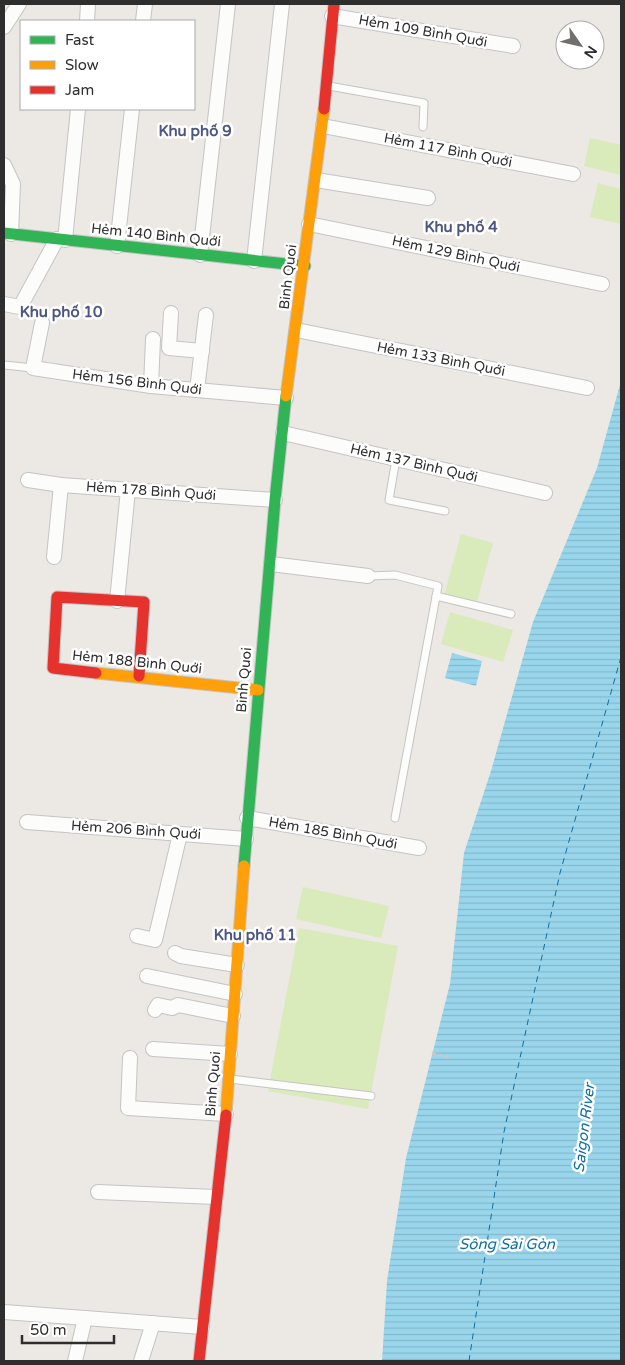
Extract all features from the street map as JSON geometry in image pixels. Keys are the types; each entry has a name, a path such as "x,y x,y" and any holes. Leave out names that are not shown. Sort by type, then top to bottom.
{"main road":[{"name":"Binh Quoi","path":"199,1361 215,1197 226,1114 247,818 286,398 323,126 333,10"},
{"name":"Hẻm 140 Bình Quới","path":"7,234 305,266"},
{"name":"Hẻm 188 Bình Quới","path":"117,601 56,598 53,668 258,690"},
{"path":"117,601 144,602 139,676"}],"street":[{"path":"4,27 19,4"},
{"path":"87,20 88,4"},
{"path":"142,20 145,4"},
{"path":"200,255 228,4"},
{"path":"254,261 282,4"},
{"name":"Hẻm 109 Bình Quới","path":"333,10 513,46"},
{"path":"4,304 20,307 61,240 78,110"},
{"path":"117,246 132,110"},
{"name":"Hẻm 117 Bình Quới","path":"323,126 573,174"},
{"path":"4,165 14,184 7,234"},
{"path":"316,180 428,198"},
{"name":"Hẻm 129 Bình Quới","path":"309,224 602,284"},
{"path":"171,313 169,348 202,351"},
{"path":"197,390 206,315"},
{"path":"33,368 42,323"},
{"name":"Hẻm 133 Bình Quới","path":"296,330 587,388"},
{"path":"150,386 153,339"},
{"name":"Hẻm 156 Bình Quới","path":"33,368 150,386 286,398"},
{"name":"Hẻm 137 Bình Quới","path":"283,433 545,493"},
{"name":"Hẻm 178 Bình Quới","path":"28,480 61,485 276,500"},
{"path":"54,557 61,485"},
{"path":"117,601 128,490"},
{"path":"271,564 368,576"},
{"name":"Hẻm 185 Bình Quới","path":"247,818 419,848"},
{"name":"Hẻm 206 Bình Quới","path":"27,822 246,839"},
{"path":"137,936 155,940 180,834"},
{"path":"175,953 180,956 237,965"},
{"path":"147,976 235,994"},
{"path":"156,1010 158,1005 172,1008 178,1005 233,1016"},
{"path":"153,1049 230,1054"},
{"path":"130,1058 128,1108 226,1114"},
{"path":"98,1192 215,1197"},
{"path":"4,1312 202,1327"},
{"path":"75,1361 85,1318"},
{"path":"141,1361 153,1323"}],"lane":[{"path":"326,86 424,103 423,127"},
{"path":"4,365 33,368"},
{"path":"396,459 389,500 445,511"},
{"path":"368,576 394,575 438,586 395,818"},
{"path":"436,596 511,614"},
{"path":"228,1079 371,1096"}],"path":[{"path":"432,1052 451,1058"}],"green space":[{"path":"590,138 621,145 621,175 584,166"},
{"path":"598,183 621,189 621,224 590,217"},
{"path":"461,534 493,543 476,605 444,596"},
{"path":"450,612 513,630 503,662 441,644"},
{"path":"303,887 389,906 381,938 296,919"},
{"path":"299,928 398,946 368,1109 268,1091"}],"water":[{"name":"Sông Sài Gòn","path":"621,381 621,1361 382,1361 387,1281 406,1158 450,984 464,853 491,771 533,622 597,468"},
{"path":"452,653 482,661 476,686 445,678"}],"ferry route":[{"path":"469,1361 504,1132 560,873 621,657"}],"traffic: fast":[{"path":"4,233 305,266"},
{"path":"244,866 275,500 286,396"}],"traffic: slow":[{"path":"286,396 324,109"},
{"path":"96,673 258,690"},
{"path":"226,1115 244,866"}],"traffic: jam":[{"path":"324,109 334,4"},
{"path":"96,673 53,668 57,597 144,602 139,676"},
{"path":"199,1361 226,1115"}],"district":[{"name":"Khu phố 9","path":"195,131"},
{"name":"Khu phố 4","path":"461,227"},
{"name":"Khu phố 10","path":"61,312"},
{"name":"Khu phố 11","path":"255,935"}],"water label":[{"name":"Saigon River","path":"584,1128"}]}
